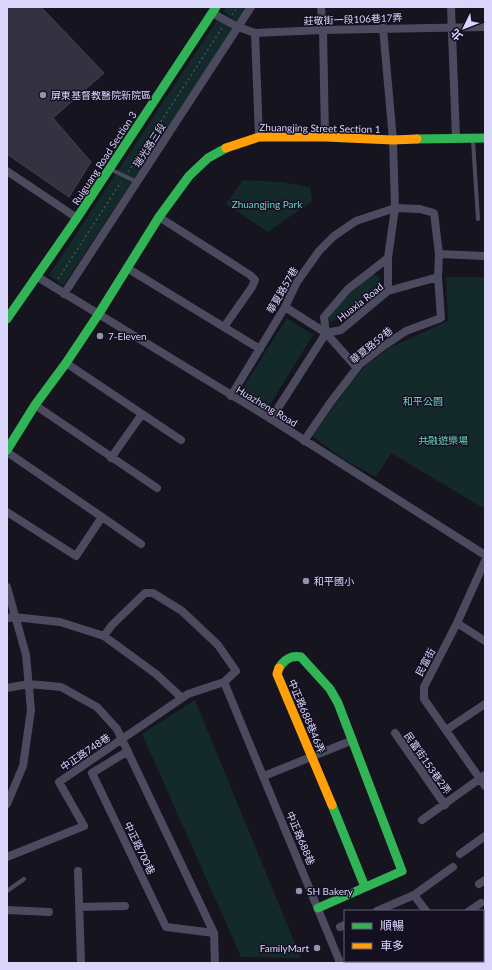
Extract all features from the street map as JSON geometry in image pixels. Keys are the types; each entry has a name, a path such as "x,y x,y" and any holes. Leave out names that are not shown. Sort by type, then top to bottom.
{"street":[{"name":"瑞光路三段","path":"64,294 251,7"},
{"path":"321,7 323,30 325,137"},
{"path":"451,7 456,138"},
{"path":"214,10 238,27 255,33 259,137"},
{"name":"Ruiguang Road Section 3","path":"7,319 110,169 214,10"},
{"name":"莊敬街一段106巷17弄","path":"255,33 485,26"},
{"path":"383,28 393,140 395,208 388,258 388,291"},
{"name":"Zhuangjing Street Section 1","path":"7,451 35,405 66,363 98,315 159,217 189,176 208,158 227,148 259,137 325,137 393,140 485,138"},
{"path":"7,171 77,218"},
{"path":"395,208 420,209 434,213 439,254 438,277"},
{"name":"華夏路57巷","path":"231,396 285,307 297,282 319,251 334,236 356,221 395,208"},
{"path":"159,217 250,275 255,280 252,287 224,327"},
{"path":"439,254 485,256"},
{"path":"271,419 326,333 324,317 348,289 388,258"},
{"path":"127,268 260,349"},
{"name":"Huazheng Road","path":"36,276 271,419 485,555"},
{"name":"Huaxia Road","path":"326,333 340,330 388,291 438,277"},
{"name":"華夏路59巷","path":"304,441 330,403 357,368 382,347 406,331 441,318 438,277"},
{"path":"285,307 326,333 357,368"},
{"path":"66,363 181,440"},
{"path":"35,405 157,488"},
{"path":"111,458 142,414"},
{"path":"7,451 141,544"},
{"path":"7,512 76,556 102,517"},
{"name":"民富街","path":"483,780 424,699 424,687 457,623 485,561"},
{"path":"7,587 11,617 26,655 32,710 23,766 7,804"},
{"name":"中正路748巷","path":"7,857 84,826 59,782 188,694 224,682 236,671 218,645 182,611 153,593 145,593 112,625 104,636"},
{"path":"11,617 60,622 104,636 156,674 182,698"},
{"path":"457,623 485,641"},
{"name":"中正路688巷46弄","path":"297,655 302,657 330,689 338,703 353,740 402,871 365,887 277,674 281,664 293,656 297,655"},
{"name":"中正路688巷","path":"224,682 264,776 339,963"},
{"path":"7,688 29,684 61,687 97,707 117,730 214,934 215,963"},
{"path":"446,730 485,704"},
{"name":"民富街153巷2弄","path":"395,733 445,804"},
{"path":"264,776 353,740"},
{"name":"中正路700巷","path":"128,751 92,773 166,927 214,934"},
{"path":"422,820 483,780"},
{"path":"460,854 485,836"},
{"path":"379,910 414,895 453,866"},
{"path":"78,871 81,963"},
{"path":"318,908 365,887"},
{"path":"414,895 425,910"},
{"path":"470,910 481,903"},
{"path":"79,907 125,906"},
{"path":"7,910 49,912"}],"lane":[{"path":"473,138 478,219"},
{"path":"110,169 137,182"},
{"path":"7,891 24,879"}],"path":[{"path":"58,279 228,21"}],"green space":[{"path":"226,7 247,7 237,22 223,11"},
{"path":"217,20 233,29 63,286 49,275"},
{"name":"Zhuangjing Park","path":"243,180 282,182 310,187 312,201 268,232 226,204"},
{"path":"372,274 376,275 380,279 379,284 340,318 331,322 329,319 338,306"},
{"name":"和平公園","path":"446,277 485,277 485,509 391,453 376,477 343,459 312,436 365,366 389,348 448,321"},
{"path":"287,318 313,335 268,408 241,391"},
{"path":"195,700 301,958 241,957 142,734"}],"building":[{"name":"屏東基督教醫院新院區","path":"7,7 41,7 104,73 53,118 91,162 69,197 7,154"}],"traffic: fast":[{"path":"7,319 77,218 216,7"},
{"path":"417,139 485,138"},
{"path":"7,450 35,405 66,363 98,315 159,217 189,176 208,158 226,148"},
{"path":"279,668 288,659 301,657 330,689 338,703 402,871 318,908"},
{"path":"332,805 365,887"}],"traffic: slow":[{"path":"226,148 259,137 325,137 393,140 417,139"},
{"path":"279,668 277,674 332,805"}],"place":[{"name":"屏東基督教醫院新院區","path":"43,95"},
{"name":"7-Eleven","path":"100,336"},
{"name":"和平國小","path":"306,581"},
{"name":"SH Bakery","path":"299,891"},
{"name":"FamilyMart","path":"317,948"}],"park label":[{"name":"共融遊樂場","path":"443,440"}]}
